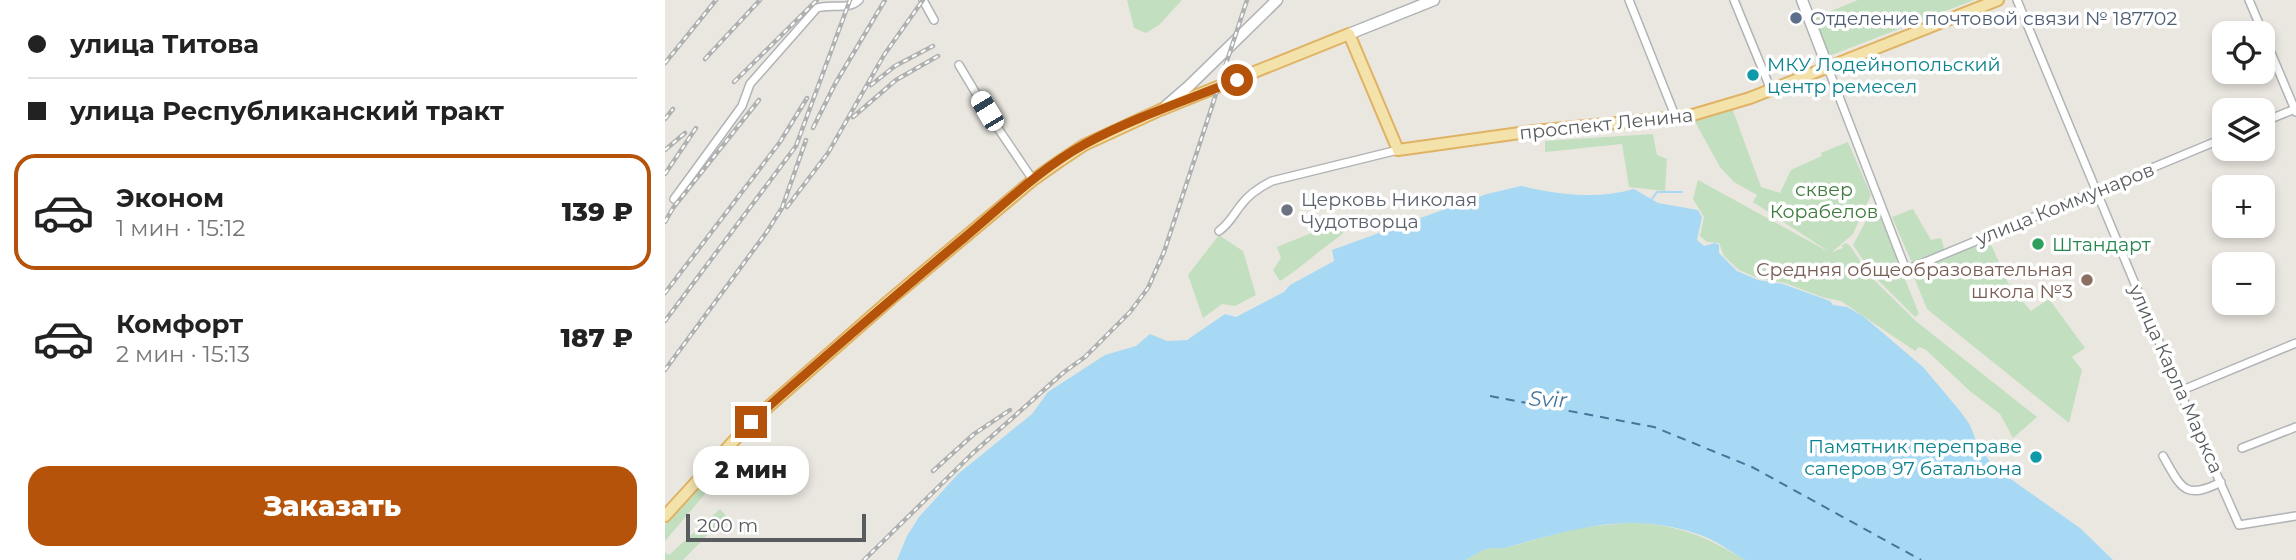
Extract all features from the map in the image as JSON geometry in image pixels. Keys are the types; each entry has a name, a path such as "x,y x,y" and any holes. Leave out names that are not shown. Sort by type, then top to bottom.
{"main road":[{"name":"проспект Ленина","path":"1398,150 1534,131 1676,118 1733,104 1998,0"},
{"path":"665,516 751,422 891,299 1033,180 1084,145 1160,110 1349,34 1398,150"}],"street":[{"path":"674,198 743,106 750,84 817,8 825,5 854,5 859,0"},
{"path":"923,0 934,20"},
{"path":"1160,110 1189,86 1277,0"},
{"path":"1349,34 1434,0"},
{"path":"1629,0 1676,118"},
{"path":"1734,0 1771,90"},
{"path":"1802,0 1828,68"},
{"name":"улица Карла Маркса","path":"2017,0 2179,391 2239,525 2296,516"},
{"path":"2249,0 2258,21"},
{"path":"2275,62 2295,110 2275,118"},
{"path":"959,65 989,116 1033,180"},
{"name":"улица Коммунаров","path":"1828,68 1906,270 2212,143"},
{"name":"проспект Ленина","path":"1219,231 1230,223 1241,205 1256,190 1272,181 1398,150"},
{"path":"2179,391 2296,343"},
{"path":"2242,449 2296,427"},
{"path":"2164,456 2183,489 2199,492 2221,482"}],"green space":[{"path":"1127,0 1182,0 1159,25 1146,33 1134,28"},
{"path":"1858,0 1974,0 1829,56 1814,18"},
{"name":"сквер Корабелов","path":"1732,108 1761,187 1780,193 1791,170 1848,142 1871,195 1853,234 1832,252 1843,248 1842,245 1846,243 1850,246 1872,278 1917,322 2037,417 2013,438 2000,414 1971,392 1925,349 1919,347 1915,351 1841,301 1785,283 1760,279 1739,270 1724,256 1719,243 1707,242 1700,236 1704,217 1693,199 1698,180 1831,253 1753,202 1757,195 1734,182 1720,167 1694,120"},
{"path":"1653,134 1657,155 1667,159 1665,191 1629,187 1622,144 1545,152 1545,141"},
{"path":"1875,204 1919,314 1915,317 1874,276 1853,245"},
{"path":"1913,209 1931,240 1941,238 1945,251 1912,263 1892,217"},
{"path":"1356,215 1339,237 1280,281 1273,270 1281,258 1277,247"},
{"path":"1219,235 1243,251 1256,295 1235,306 1222,304 1203,318 1188,275"},
{"path":"1989,240 2010,287 2014,287 2031,311 2049,299 2085,348 2072,357 2082,370 2069,423 1927,309 1912,272"},
{"path":"715,469 721,475 665,541 665,525"},
{"path":"720,509 726,516 683,560 665,560 665,552 669,555"},
{"path":"1633,522 1665,526 1692,534 1745,560 1466,560 1488,549 1501,549 1578,528"}],"water":[{"name":"Svir","path":"1521,186 1577,195 1634,189 1658,203 1698,210 1702,217 1697,240 1704,246 1715,243 1719,245 1719,253 1737,271 1758,280 1783,284 1830,301 1833,305 1847,307 1863,316 1923,367 1970,425 1978,446 1995,468 2080,528 2113,560 1745,560 1708,538 1681,529 1629,523 1579,529 1501,549 1488,549 1466,560 897,560 919,517 958,474 1032,414 1048,392 1105,355 1136,346 1150,334 1167,341 1187,340 1225,314 1236,317 1284,292 1290,285 1334,261 1332,250 1487,194"}],"waterway":[{"path":"1652,199 1657,192 1682,192"}],"ferry route":[{"path":"1490,396 1654,427 1752,467 1921,560"}],"railway":[{"path":"665,63 716,0"},
{"path":"705,59 760,0"},
{"path":"734,82 817,0"},
{"path":"665,321 796,146 850,0"},
{"path":"813,128 835,84 885,0"},
{"path":"787,207 828,153 884,55 923,0"},
{"path":"864,560 973,453 1064,372 1085,357 1130,312 1148,288 1164,252 1247,0"},
{"path":"871,85 895,66 933,46"},
{"path":"853,117 896,80 938,56"},
{"path":"665,293 780,142 807,98"},
{"path":"665,222 673,208 759,100"},
{"path":"665,119 673,109"},
{"path":"665,174 696,128"},
{"path":"665,150 685,133"},
{"path":"665,370 782,208 806,140"},
{"path":"933,471 974,434 1010,410"}],"place":[{"name":"Отделение почтовой связи № 187702","path":"1796,18"},
{"name":"МКУ Лодейнопольский центр ремесел","path":"1753,75"},
{"name":"Церковь Николая Чудотворца","path":"1287,210"},
{"name":"Штандарт","path":"2038,244"},
{"name":"Средняя общеобразовательная школа №3","path":"2087,280"},
{"name":"Памятник переправе саперов 97 батальона","path":"2036,457"}],"route":[{"path":"751,422 891,299 1033,180 1060,161 1095,139 1237,80"}]}
